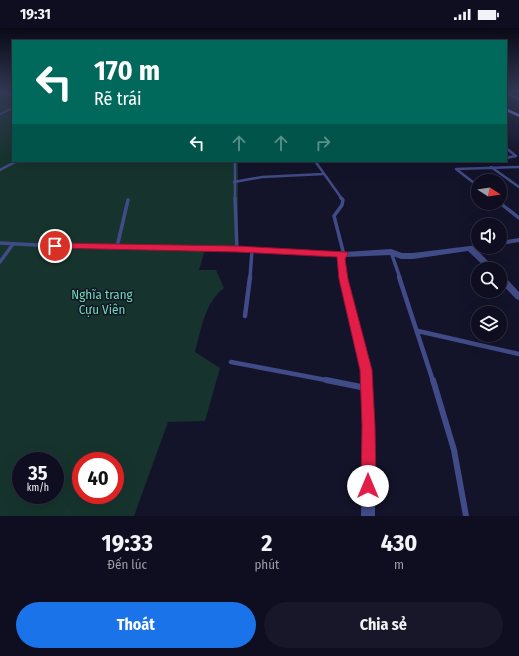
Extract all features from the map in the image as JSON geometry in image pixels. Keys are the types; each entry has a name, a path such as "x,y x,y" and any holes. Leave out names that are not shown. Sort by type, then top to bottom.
{"street":[{"path":"507,242 519,240"},
{"path":"368,516 369,426 366,370 343,279 341,259 344,254 391,252 401,256 413,256 471,249"},
{"path":"476,254 485,262"},
{"path":"507,285 519,297"}],"lane":[{"path":"507,149 518,157"},
{"path":"507,158 518,157"},
{"path":"0,170 15,162"},
{"path":"235,162 234,182 237,249"},
{"path":"0,243 237,249 344,254 334,216 342,205 343,200 323,174 317,162"},
{"path":"490,167 519,187"},
{"path":"471,181 456,169 519,167"},
{"path":"234,182 262,177 323,174"},
{"path":"117,247 128,200"},
{"path":"507,209 519,218"},
{"path":"0,262 13,244"},
{"path":"245,316 252,272 252,250"},
{"path":"391,252 418,330 454,450 466,516"},
{"path":"418,330 519,354"},
{"path":"231,362 367,388"}],"green space":[{"name":"Nghĩa trang Cựu Viên","path":"0,114 12,114 12,162 238,162 238,246 206,246 199,270 216,270 224,288 212,301 208,309 195,352 220,368 205,421 168,422 134,516 0,516"}],"route":[{"path":"55,246 237,249 344,254 341,259 343,279 366,370 369,426 368,486"}]}
